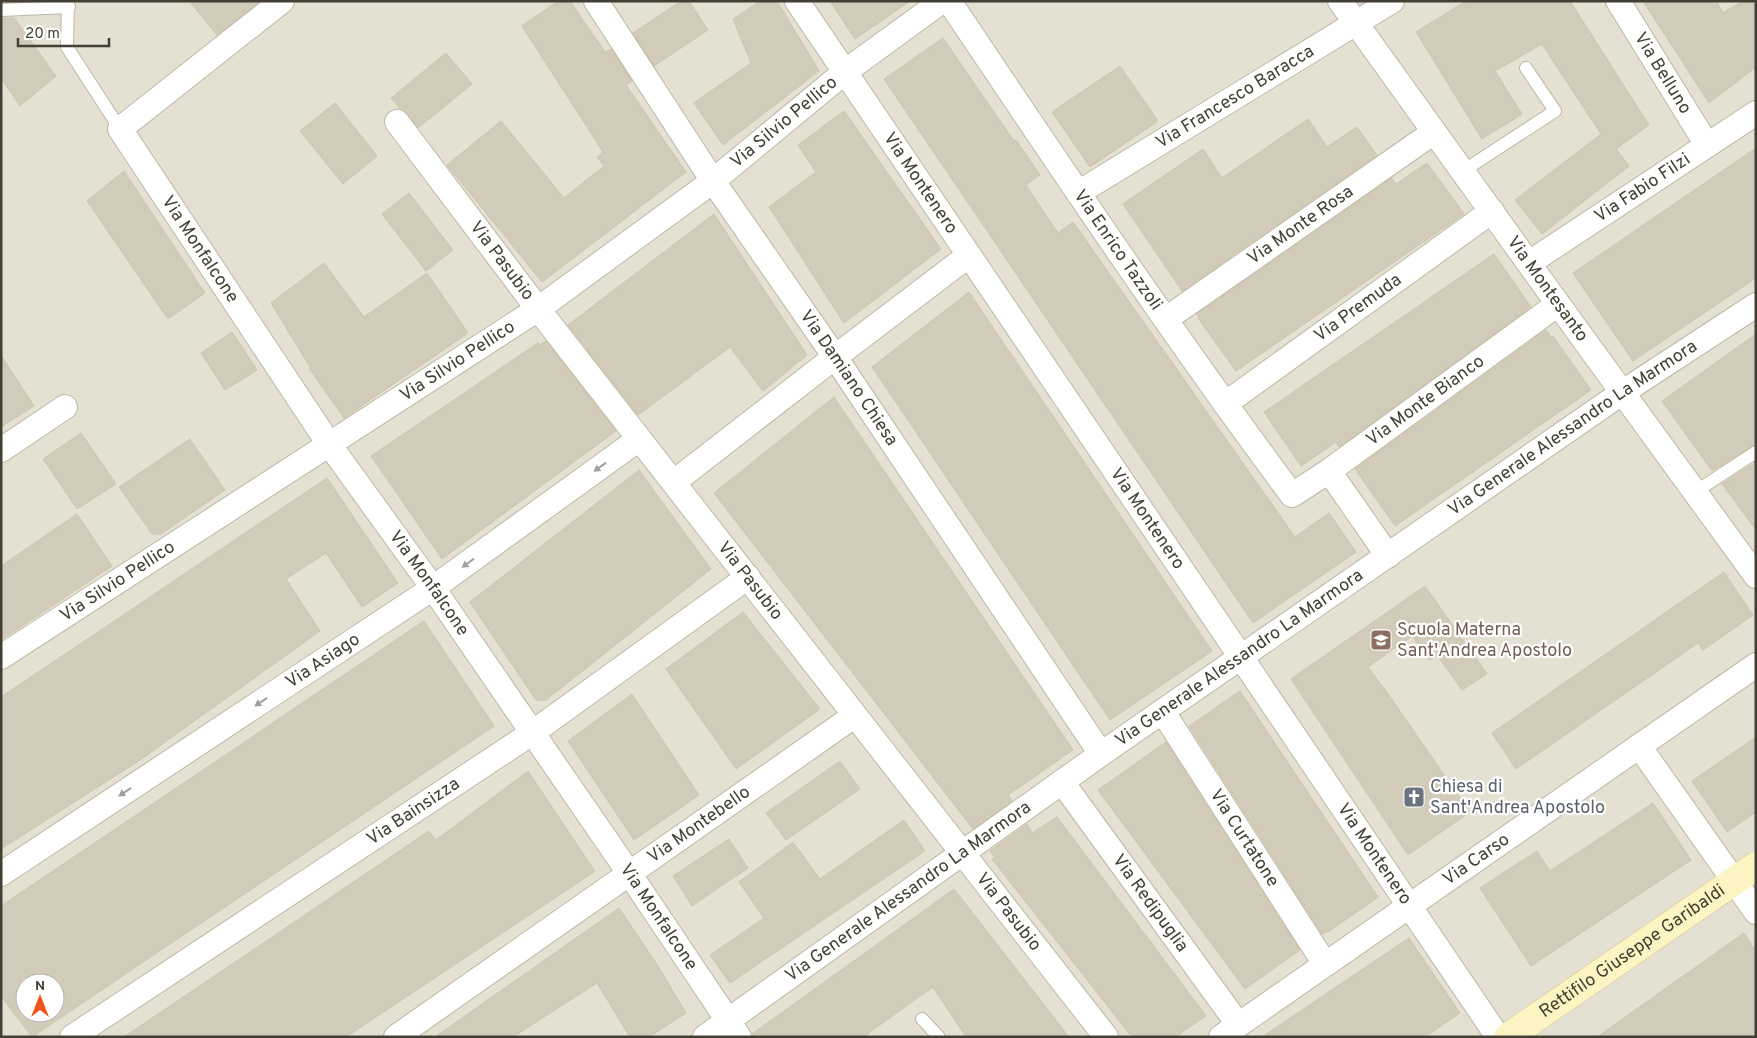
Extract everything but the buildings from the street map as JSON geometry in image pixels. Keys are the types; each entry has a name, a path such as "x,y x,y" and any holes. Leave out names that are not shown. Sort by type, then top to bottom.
{"main road":[{"name":"Rettifilo Giuseppe Garibaldi","path":"1508,1037 1745,874"}],"street":[{"path":"120,129 282,1"},
{"name":"Via Damiano Chiesa","path":"596,1 713,181 835,356 1101,754"},
{"name":"Via Montenero","path":"797,1 1498,1037"},
{"name":"Via Silvio Pellico","path":"1,657 538,309 713,181 846,71 942,1"},
{"name":"Via Enrico Tazzoli","path":"949,1 1078,193 1225,404 1292,495"},
{"name":"Via Montesanto","path":"1340,1 1756,576"},
{"name":"Via Francesco Baracca","path":"1078,193 1392,1"},
{"name":"Via Belluno","path":"1618,1 1707,145"},
{"name":"Via Fabio Filzi","path":"1529,263 1756,113"},
{"name":"Via Pasubio","path":"397,122 538,309 1106,1037"},
{"name":"Via Monfalcone","path":"120,129 330,444 433,588 630,873 734,1029"},
{"name":"Via Monte Rosa","path":"1166,319 1434,132"},
{"name":"Via Premuda","path":"1225,404 1492,211"},
{"path":"674,482 835,356 968,256"},
{"name":"Via Monte Bianco","path":"1292,495 1329,471 1558,304"},
{"name":"Via Generale Alessandro La Marmora","path":"734,1029 962,853 1101,754 1623,392 1756,305"},
{"path":"1,450 65,407"},
{"name":"Via Asiago","path":"1,874 433,588 639,439"},
{"path":"1329,471 1388,556"},
{"name":"Via Bainsizza","path":"72,1037 532,733 748,577"},
{"name":"Via Carso","path":"1230,1030 1756,665"},
{"name":"Via Curtatone","path":"1163,712 1325,964"},
{"name":"Via Montebello","path":"396,1037 854,716"},
{"path":"1639,746 1745,874 1756,912"},
{"name":"Via Redipuglia","path":"1062,782 1230,1030"},
{"path":"705,1037 734,1029"}],"lane":[{"path":"1,10 69,4 67,47 120,129"},
{"path":"1463,171 1555,111 1526,68"},
{"path":"1694,492 1756,452"},
{"path":"922,1019 939,1037"}],"shaded area":[{"path":"1,1 1756,1 1756,1037 1,1037"}],"place":[{"name":"Scuola Materna Sant'Andrea Apostolo","path":"1381,640"},
{"name":"Chiesa di Sant'Andrea Apostolo","path":"1414,797"}]}
